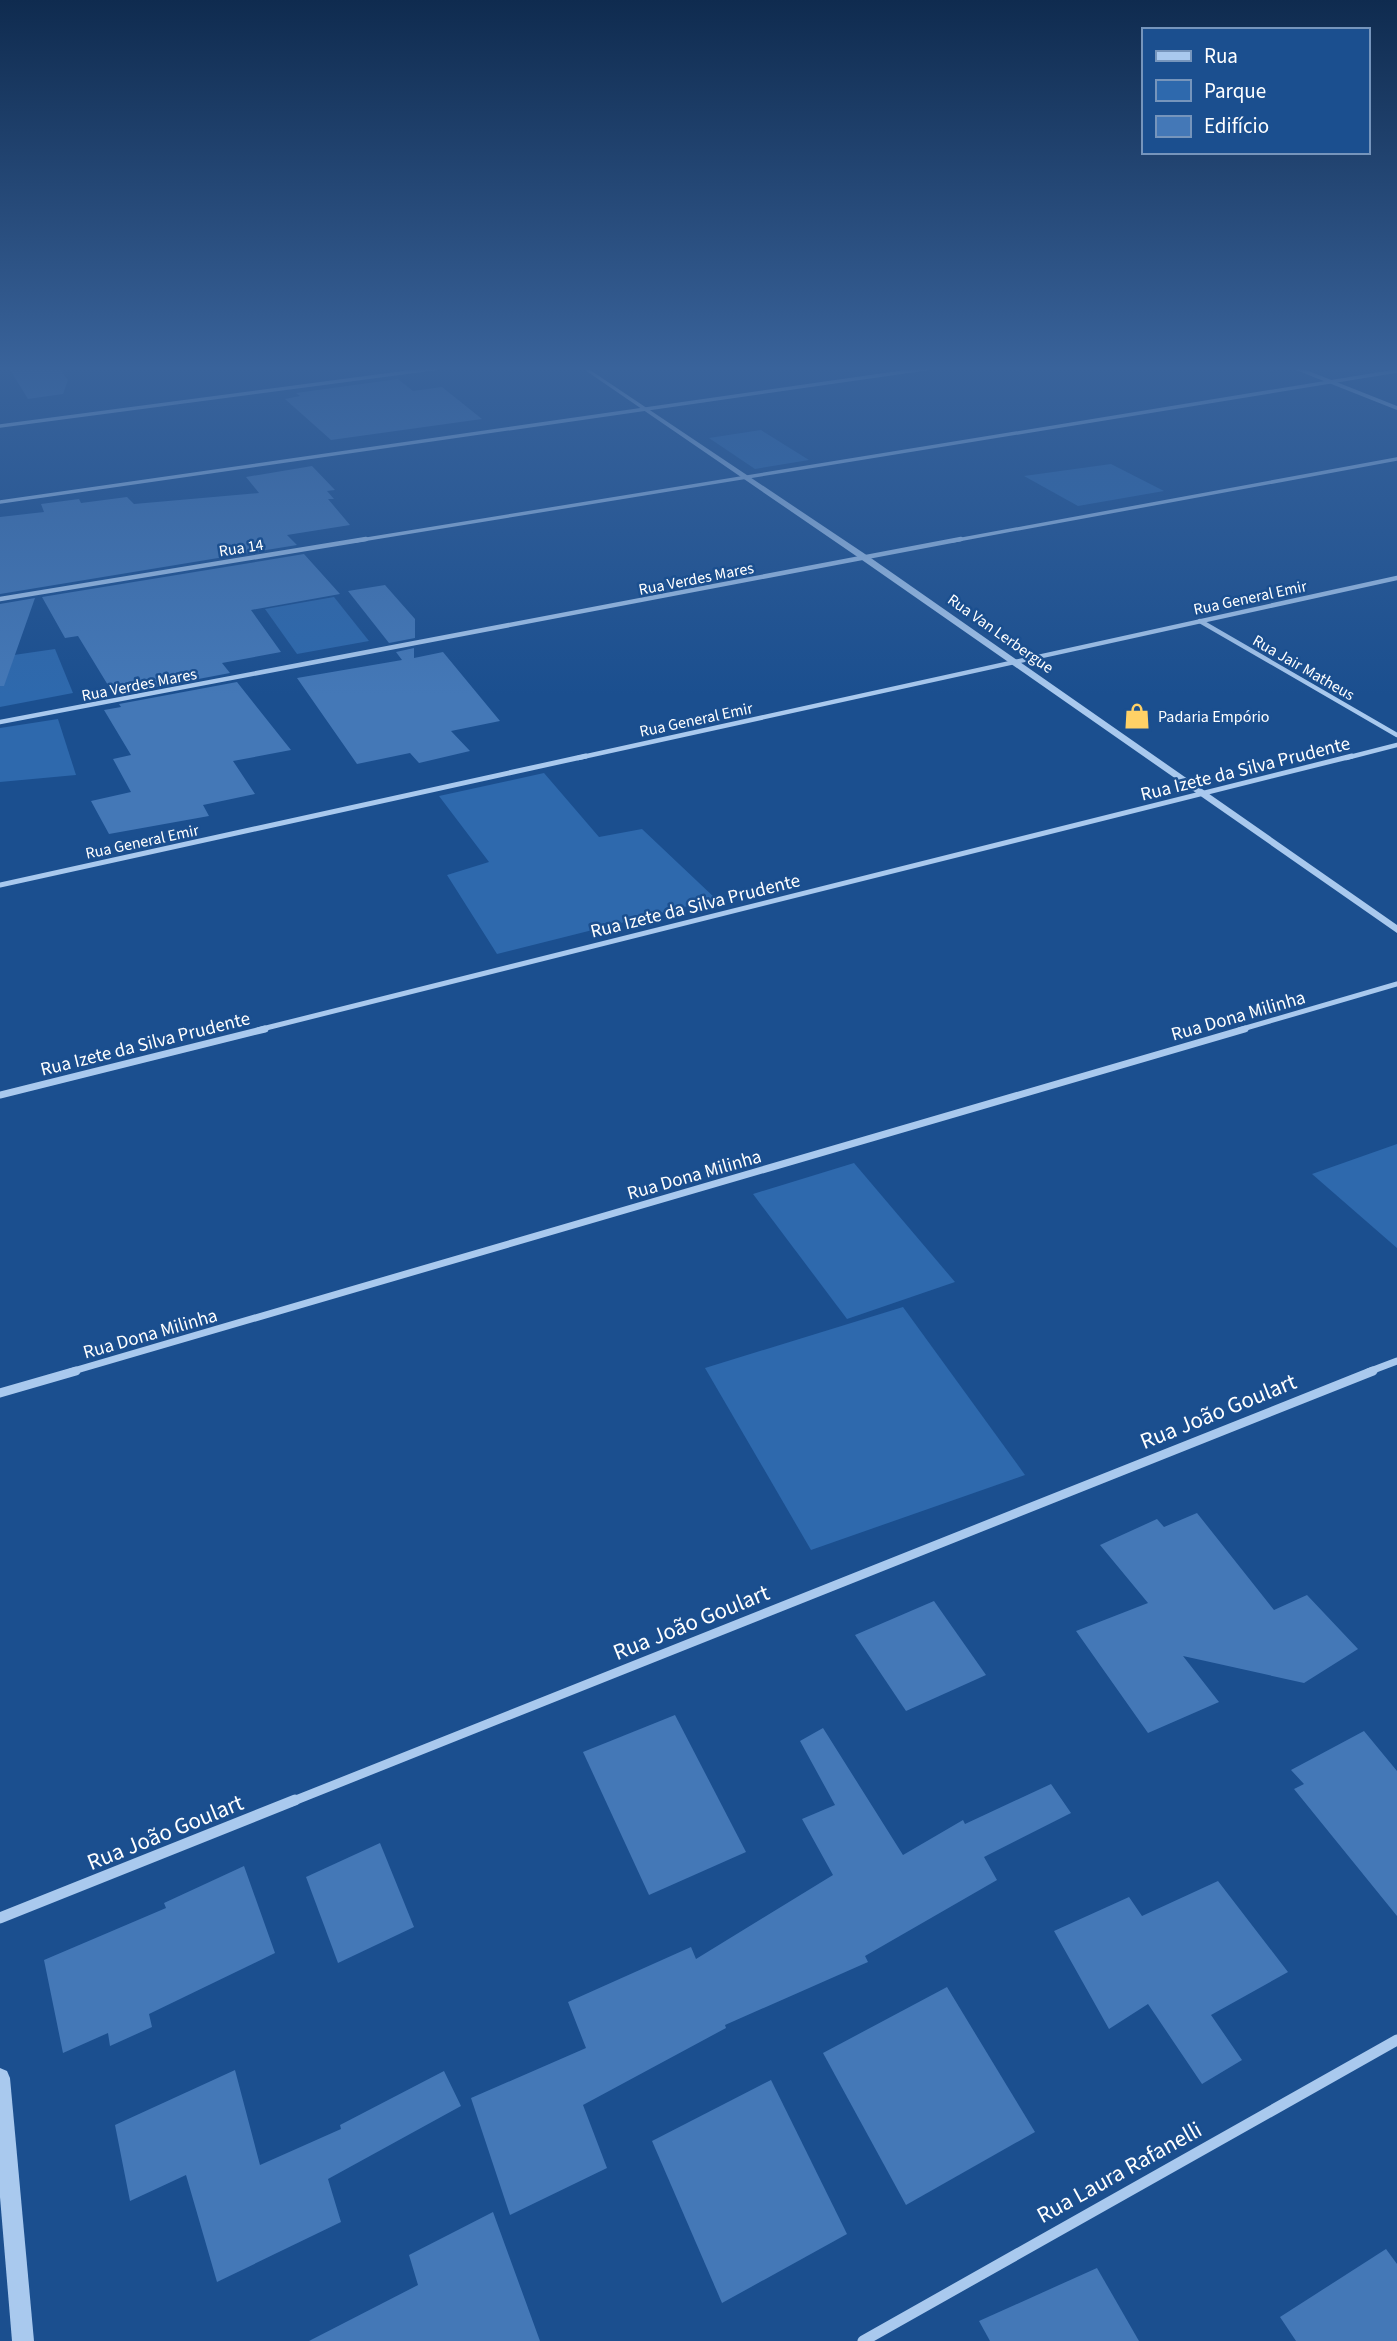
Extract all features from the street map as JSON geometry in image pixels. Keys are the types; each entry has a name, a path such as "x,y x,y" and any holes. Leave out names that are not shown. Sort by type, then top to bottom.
{"street":[{"path":"0,502 172,477"},
{"name":"Rua 14","path":"0,599 742,477"},
{"name":"Rua Van Lerbergue","path":"744,477 1015,661 1397,930"},
{"name":"Rua Verdes Mares","path":"0,722 1299,477"},
{"name":"Rua General Emir","path":"0,885 1397,578"},
{"name":"Rua Jair Matheus","path":"1199,620 1397,735"},
{"name":"Rua Izete da Silva Prudente","path":"0,1095 1397,745"},
{"name":"Rua Dona Milinha","path":"0,1393 1397,985"},
{"name":"Rua João Goulart","path":"0,1918 1397,1361"},
{"name":"Rua Laura Rafanelli","path":"863,2341 1397,2040"},
{"path":"0,2078 23,2341"}],"green space":[{"path":"1026,477 1137,477 1164,491 1078,506"},
{"path":"334,597 369,641 297,654 265,609"},
{"path":"55,649 73,693 0,707 0,657"},
{"path":"58,719 76,775 0,782 0,728"},
{"path":"544,773 599,837 642,829 716,899 497,954 447,875 489,862 439,796"},
{"path":"1397,1144 1397,1248 1312,1174"},
{"path":"854,1163 955,1282 847,1319 753,1194"},
{"path":"903,1307 1025,1475 811,1550 705,1368"}],"building":[{"path":"246,477 323,477 335,490 327,491 334,499 328,499 350,525 287,535 297,545 0,594 0,517 44,512 41,504 79,499 81,503 127,497 134,504 259,493"},
{"path":"304,554 340,594 251,610 281,652 222,663 230,673 114,695 78,636 65,638 42,597"},
{"path":"385,585 415,619 415,638 389,643 348,591"},
{"path":"35,598 4,686 0,686 0,604"},
{"path":"414,648 414,658 443,652 500,721 451,731 470,751 419,763 410,753 357,764 297,678 402,660 396,652"},
{"path":"237,682 291,750 233,761 255,794 203,805 209,816 109,834 91,801 131,792 113,759 131,755 104,710 121,707 119,704"},
{"path":"1197,1513 1274,1610 1307,1595 1358,1649 1304,1683 1183,1656 1219,1702 1148,1733 1076,1631 1148,1603 1100,1545 1157,1519 1164,1527"},
{"path":"934,1601 986,1675 906,1711 855,1635"},
{"path":"675,1715 746,1852 649,1895 583,1752"},
{"path":"823,1728 903,1855 963,1820 965,1824 1051,1784 1071,1813 984,1857 997,1880 865,1956 868,1962 725,2025 726,2028 583,2105 607,2168 510,2215 471,2098 586,2048 568,2002 691,1947 696,1959 833,1875 802,1819 835,1805 800,1741"},
{"path":"1364,1731 1397,1771 1397,1916 1294,1789 1304,1784 1291,1770"},
{"path":"380,1843 414,1927 338,1963 306,1877"},
{"path":"244,1866 275,1953 149,2014 152,2027 110,2046 108,2033 63,2053 44,1960 166,1908 164,1903"},
{"path":"1218,1881 1288,1972 1211,2015 1242,2060 1202,2084 1148,2004 1109,2029 1054,1931 1129,1897 1142,1916"},
{"path":"947,1987 1035,2132 906,2205 823,2053"},
{"path":"235,2070 260,2165 341,2129 340,2125 444,2071 461,2106 328,2179 341,2222 217,2282 186,2175 130,2201 115,2125"},
{"path":"771,2080 847,2234 722,2303 652,2141"},
{"path":"493,2212 540,2341 309,2341 418,2285 409,2255"},
{"path":"1386,2249 1397,2264 1397,2341 1296,2341 1280,2317"},
{"path":"1097,2268 1139,2341 990,2341 979,2321"}],"place":[{"name":"Padaria Empório","path":"1137,716"}]}
